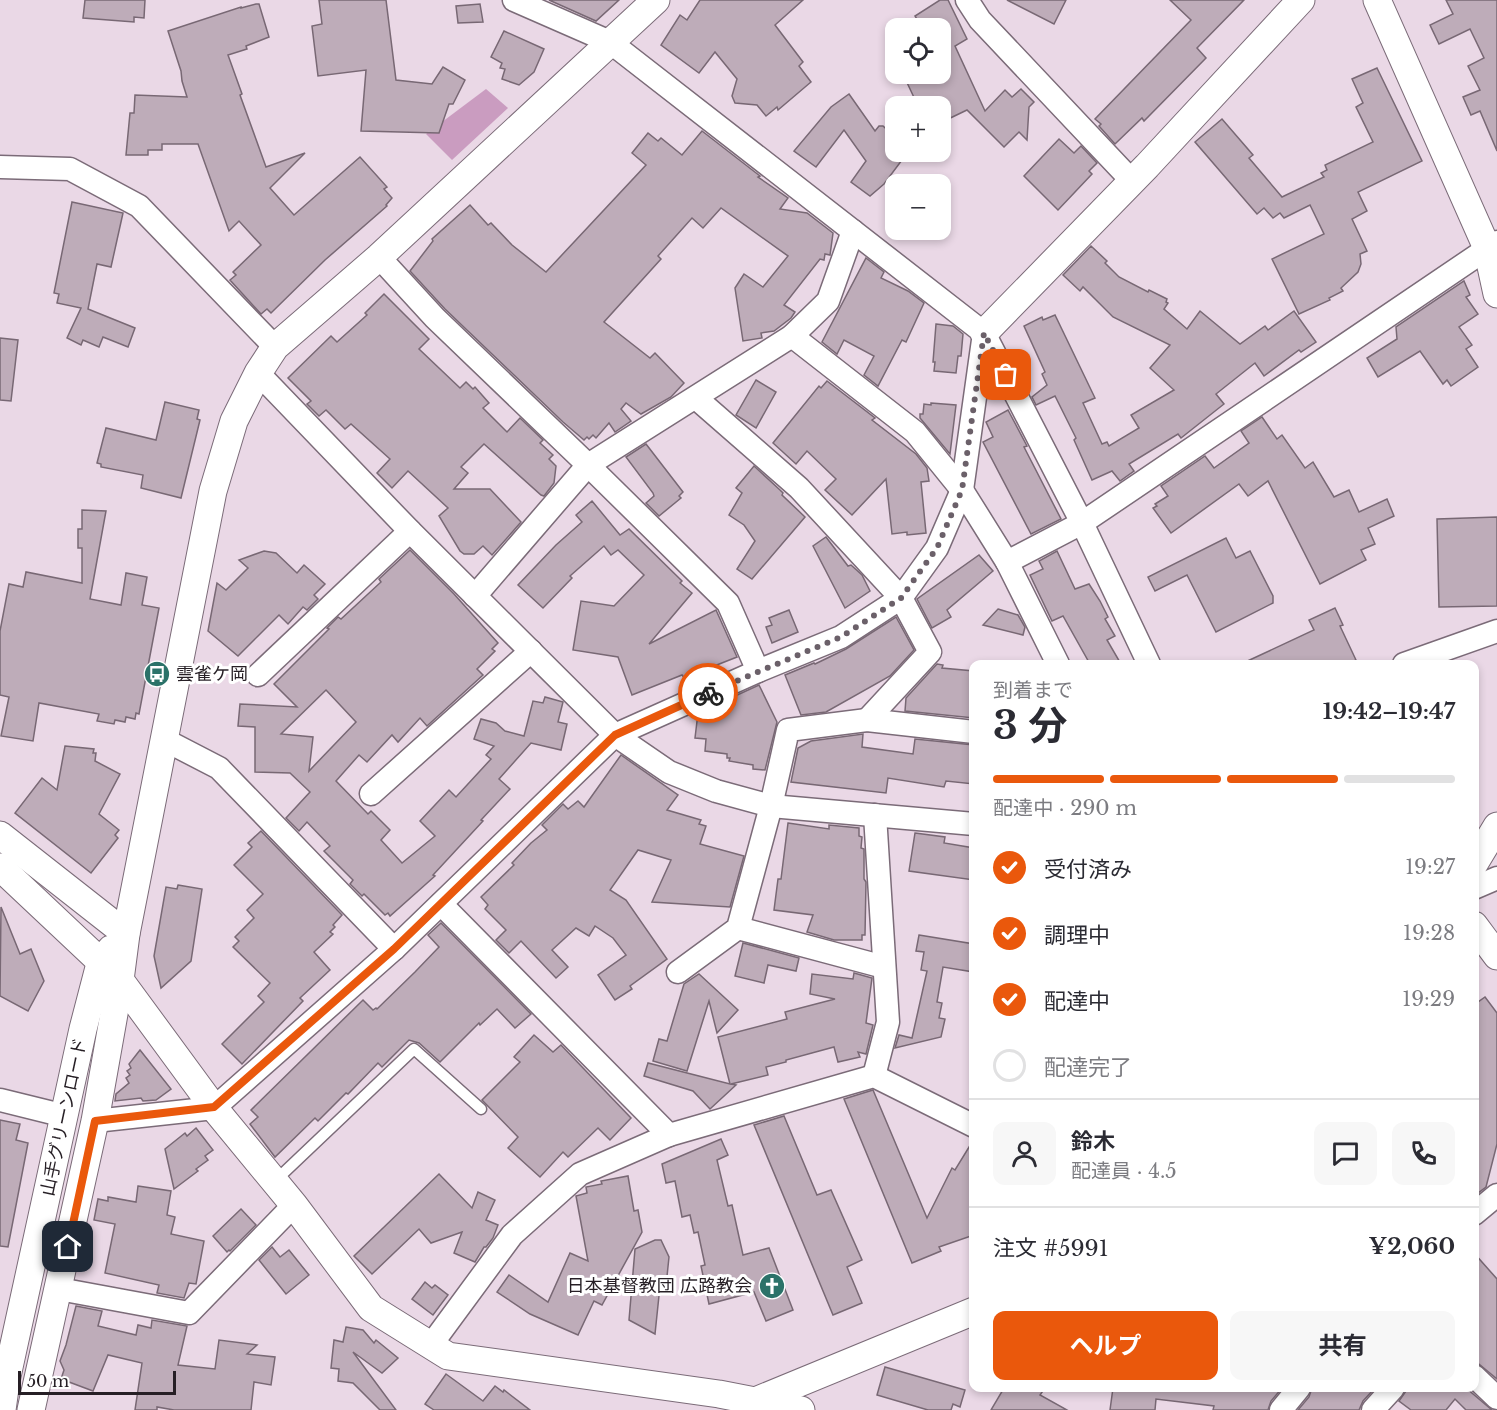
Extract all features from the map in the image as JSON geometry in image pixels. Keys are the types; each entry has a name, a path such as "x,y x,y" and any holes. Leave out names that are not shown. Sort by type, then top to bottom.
{"street":[{"path":"514,0 610,42 984,333 1082,523 1147,660"},
{"name":"山手グリーンロード","path":"31,1410 95,1121 126,934 213,491 234,422 258,374 275,347 379,257 656,0"},
{"path":"967,0 980,20 1132,181"},
{"path":"95,1121 214,1107 394,949 615,735 758,671 841,637 901,598 937,548 962,490 984,333 1132,181 1301,0"},
{"path":"1377,0 1492,245 1497,294"},
{"path":"0,167 70,169 138,206 275,347"},
{"path":"475,596 588,465 792,336 828,301 853,231"},
{"path":"1007,562 1082,523 1492,245"},
{"path":"379,257 435,318 728,603 758,671"},
{"path":"792,336 915,432 962,490 1007,562 1056,660"},
{"path":"258,374 410,531 615,735 669,772 716,790 771,806 969,824"},
{"path":"696,398 799,488 901,598 930,652 867,720"},
{"path":"258,675 410,531"},
{"path":"1415,660 1497,631"},
{"path":"371,794 531,651"},
{"path":"678,972 738,928 771,806 788,730 867,720 969,731"},
{"path":"163,739 219,768 394,949"},
{"path":"874,1076 888,1022 875,815"},
{"path":"1479,856 1497,826"},
{"path":"0,835 126,934 101,960"},
{"path":"0,867 120,980 214,1107 294,1205 371,1308 448,1356 719,1394 744,1406 801,1410"},
{"path":"1479,886 1497,878"},
{"path":"441,904 669,1135"},
{"path":"738,928 884,968"},
{"path":"1479,932 1497,956"},
{"name":"山手グリーンロード","path":"2,1410 3,1380 83,1029 101,960"},
{"path":"431,1345 512,1235 580,1174 669,1135 874,1076 969,1124"},
{"path":"0,1100 65,1116"},
{"path":"1479,1210 1497,1195"},
{"path":"59,1289 189,1313 294,1205"},
{"path":"744,1406 969,1313"},
{"path":"1479,1381 1497,1398"},
{"path":"1281,1410 1296,1392"},
{"path":"1373,1410 1389,1392"}],"lane":[{"path":"274,1181 414,1049 481,1109"}],"shaded area":[{"path":"486,89 508,108 452,160 426,134"}],"building":[{"path":"85,0 145,0 144,18 134,17 134,22 83,18"},
{"path":"319,0 386,0 396,80 432,84 443,67 465,80 453,104 449,104 439,133 361,131 366,70 318,76 312,26 322,24"},
{"path":"549,0 619,0 596,21"},
{"path":"700,0 803,0 775,25 803,62 799,66 811,82 778,110 777,107 766,116 757,105 735,103 732,96 737,79 715,52 699,73 661,45 680,15 687,20"},
{"path":"940,0 948,0 967,39 955,46 985,111 1005,90 1012,97 1021,89 1034,102 1029,107 1027,140 1019,132 1004,147 967,110 951,118 951,96 913,96 908,84 951,84 951,18 916,18 915,16"},
{"path":"1007,0 1066,0 1054,24"},
{"path":"1170,0 1244,0 1197,48 1206,58 1144,121 1142,118 1115,144 1095,119 1191,20"},
{"path":"1446,0 1497,0 1497,151 1480,111 1471,115 1463,97 1480,90 1468,66 1484,58 1470,29 1439,44 1430,25 1453,14"},
{"path":"259,4 269,37 246,46 247,49 228,55 242,94 240,95 266,167 305,153 270,188 294,215 360,157 387,187 384,189 392,198 387,206 325,260 271,313 267,309 261,314 230,280 236,275 233,272 261,245 239,221 229,231 198,144 162,144 162,150 148,150 148,155 126,155 130,113 134,113 135,95 187,97 168,31"},
{"path":"480,4 483,22 458,23 456,6"},
{"path":"504,31 544,49 534,72 519,85 502,79 505,69 500,68 502,63 491,57"},
{"path":"1377,68 1422,161 1358,192 1367,211 1352,219 1367,251 1360,254 1361,264 1358,272 1341,288 1343,291 1329,298 1330,300 1299,314 1272,259 1324,234 1310,205 1284,218 1280,213 1273,218 1264,208 1257,214 1195,142 1222,119 1253,155 1249,158 1282,197 1324,177 1321,173 1327,170 1325,165 1373,142 1356,107 1363,103 1352,79"},
{"path":"849,94 875,131 879,126 885,128 885,162 900,162 892,174 885,174 885,183 870,196 851,182 866,161 844,130 816,167 794,151 831,107"},
{"path":"702,131 760,176 758,177 788,198 780,209 807,213 833,233 830,255 825,254 824,260 820,259 784,305 795,312 791,318 774,331 761,333 762,338 743,341 735,288 744,274 763,287 788,256 721,208 703,228 692,218 658,256 661,259 604,322 650,358 655,353 684,383 671,397 641,414 626,403 621,409 631,421 615,432 609,423 596,438 593,435 584,440 445,309 410,271 433,241 432,239 470,205 488,225 491,223 512,245 546,272 646,165 632,153 648,133 658,141 661,138 682,155"},
{"path":"1059,139 1074,153 1081,146 1097,163 1089,171 1092,174 1058,210 1024,176"},
{"path":"72,202 123,213 111,267 97,264 88,309 135,328 128,347 103,337 99,347 83,340 81,345 67,338 81,308 57,303 59,294 54,293"},
{"path":"1091,246 1107,261 1105,263 1119,277 1167,299 1168,303 1164,309 1187,329 1200,311 1240,344 1265,326 1268,330 1294,311 1316,342 1301,352 1299,350 1264,376 1255,363 1216,394 1224,404 1181,438 1178,434 1129,464 1134,471 1120,481 1112,471 1092,480 1074,440 1076,438 1055,396 1036,405 1032,397 1047,385 1042,374 1045,372 1024,326 1042,317 1043,320 1055,315 1095,398 1083,403 1102,444 1107,442 1109,446 1139,428 1131,415 1174,390 1150,368 1170,345 1113,317 1083,287 1080,291 1063,275"},
{"path":"866,258 884,272 881,278 908,291 924,303 906,342 902,340 878,386 864,375 874,356 844,340 837,354 822,342"},
{"path":"1464,281 1470,295 1466,297 1478,314 1459,327 1472,345 1466,349 1478,367 1451,386 1447,380 1443,384 1420,351 1378,377 1367,358 1397,339 1396,327"},
{"path":"384,294 429,339 419,349 460,388 466,382 473,389 475,387 489,403 483,408 507,432 520,418 543,440 540,443 553,455 549,459 556,466 554,483 544,496 484,444 461,467 468,473 454,489 490,489 521,522 492,555 483,546 474,554 464,554 460,551 439,516 448,508 408,471 392,488 377,473 390,459 351,424 345,429 326,410 319,416 307,404 311,401 288,378 331,336 337,342 367,315 365,313"},
{"path":"936,324 953,326 963,334 961,356 958,356 956,373 934,371"},
{"path":"0,338 18,340 11,401 0,400"},
{"path":"756,380 776,392 756,428 736,415"},
{"path":"827,381 875,418 872,420 916,454 927,468 929,481 921,482 926,533 892,534 886,479 852,515 825,490 836,479 807,451 796,464 773,443 819,386 821,388"},
{"path":"165,402 199,410 197,419 200,420 181,498 141,488 143,475 101,467 101,464 97,463 106,428 156,440"},
{"path":"931,403 956,405 950,454 920,418 924,404 931,405"},
{"path":"1008,410 1061,519 1031,534 983,442 993,437 986,422"},
{"path":"1262,417 1277,439 1282,435 1305,468 1313,462 1334,497 1349,490 1359,512 1387,499 1394,516 1368,528 1375,544 1361,550 1366,560 1320,584 1268,481 1248,496 1239,484 1171,533 1153,508 1157,506 1155,504 1168,496 1161,486 1205,456 1214,468 1249,443 1241,431"},
{"path":"646,444 683,492 679,496 681,498 659,516 646,503 654,496 653,493 626,457"},
{"path":"754,466 805,517 752,579 737,569 755,541 744,525 729,515 742,493 736,488"},
{"path":"592,501 620,535 629,529 692,593 649,644 716,610 737,657 699,672 686,680 682,675 632,695 618,657 573,650 581,601 614,606 644,575 618,550 611,555 604,546 570,576 572,578 543,608 518,585 556,545 582,522 576,515"},
{"path":"82,510 106,511 90,599 121,605 126,573 147,577 142,605 159,608 139,714 136,713 135,719 126,717 125,722 115,720 114,724 97,721 99,714 39,703 33,741 1,736 9,697 0,695 0,631 9,584 23,587 26,572 82,583 82,548 78,548 78,529 82,529"},
{"path":"1497,517 1497,606 1439,607 1437,519"},
{"path":"826,537 848,566 851,565 862,575 870,591 845,608 813,546"},
{"path":"1226,538 1236,558 1250,551 1273,596 1273,603 1216,632 1187,575 1155,591 1148,577"},
{"path":"410,550 498,643 492,649 495,651 477,669 483,675 427,726 420,718 398,742 392,735 367,762 359,755 336,781 368,814 371,811 390,830 381,840 402,863 435,836 420,821 449,790 456,797 491,759 486,755 494,746 474,739 481,719 496,723 505,731 524,736 533,701 543,703 545,697 563,702 558,722 567,724 561,750 531,743 499,779 510,789 433,875 435,876 390,916 388,913 385,915 350,884 353,880 324,851 330,846 307,822 299,831 286,818 310,792 290,773 255,772 255,727 238,726 240,704 297,707 274,684 338,617 341,619 381,582 379,579","holes":["326,690 356,722 309,771 313,737 281,734"]},
{"path":"264,551 276,553 297,573 304,565 325,584 314,595 318,599 307,610 303,607 288,624 279,615 238,656 208,631 217,583 226,590 248,568 239,560"},
{"path":"1057,551 1075,589 1089,584 1108,617 1105,619 1115,636 1107,640 1119,660 1088,660 1063,616 1052,621 1030,575 1043,569 1039,561"},
{"path":"979,555 993,571 947,610 951,617 932,628 917,599"},
{"path":"1335,608 1343,625 1340,626 1356,660 1250,660 1314,630 1309,620"},
{"path":"998,609 1018,615 1025,627 1023,635 983,625"},
{"path":"789,610 798,632 772,643 766,627 772,625 769,618"},
{"path":"896,617 914,650 890,676 826,712 801,715 785,675 846,649"},
{"path":"937,664 943,665 942,668 969,671 969,717 905,711 906,698"},
{"path":"759,685 777,722 765,770 753,769 753,765 729,761 727,754 705,751 706,739 695,738 698,713"},
{"path":"863,734 862,747 913,754 915,739 969,744 969,783 946,781 944,787 888,778 886,793 791,782 798,748 811,741"},
{"path":"65,746 94,749 95,761 120,774 99,814 119,830 115,835 118,838 91,873 15,813 42,778 57,790"},
{"path":"621,755 678,795 667,810 701,820 699,824 706,826 700,844 744,856 730,907 652,902 671,860 638,850 610,890 626,900 667,959 630,986 632,989 615,1000 598,975 626,955 613,938 595,926 589,936 576,928 552,950 568,967 556,978 521,941 509,953 496,940 506,930 485,909 488,905 481,897 514,865 512,863 531,843 547,830 542,825 563,804 568,809 578,801 584,807"},
{"path":"788,823 829,829 829,825 859,828 859,836 862,837 861,848 864,849 864,879 866,882 865,935 862,935 862,940 834,940 807,932 813,915 774,910 778,879 781,879"},
{"path":"261,831 342,915 333,925 335,927 330,932 333,934 314,952 330,970 300,998 303,1001 242,1064 222,1044 264,1002 258,996 270,983 233,947 239,941 235,937 254,918 247,910 263,894 234,865 252,847 248,843"},
{"path":"915,833 945,837 944,843 969,847 969,879 909,871"},
{"path":"178,885 202,889 191,961 161,988 154,956 166,887 177,889"},
{"path":"1,907 20,954 31,949 44,981 28,1011 0,996"},
{"path":"441,923 531,1014 515,1028 497,1009 480,1025 479,1023 440,1062 419,1043 409,1040 382,1067 378,1063 318,1121 315,1118 275,1157 250,1124 258,1117 251,1110 363,1000 373,1010 377,1009 415,972 439,947 428,935"},
{"path":"919,935 969,943 969,971 943,967 937,1002 942,1003 939,1018 945,1019 941,1037 895,1048 899,1035 912,1038 927,971 921,970 924,952 916,951"},
{"path":"743,943 799,958 796,971 768,965 764,983 735,976"},
{"path":"854,973 872,978 866,1023 873,1025 866,1054 858,1052 860,1057 838,1062 834,1047 786,1060 786,1062 766,1067 768,1075 731,1084 736,1085 710,1109 693,1091 644,1076 648,1063 730,1084 718,1037 787,1019 785,1012 835,999 810,994 812,974 853,979"},
{"path":"699,974 738,1010 717,1033 709,1001 687,1071 653,1061 659,1039 667,1041 684,984"},
{"path":"1485,997 1497,1013 1497,1144 1486,1187 1479,1192 1479,1001"},
{"path":"534,1035 553,1052 561,1045 631,1118 610,1140 598,1128 568,1157 563,1152 540,1177 508,1148 518,1137 482,1100 520,1062 514,1057"},
{"path":"140,1050 171,1089 156,1100 143,1101 141,1098 115,1101 116,1094 129,1083 126,1078 130,1075 127,1071 131,1068 129,1064"},
{"path":"873,1090 927,1218 952,1168 955,1170 969,1147 969,1237 939,1247 941,1251 912,1263 844,1099"},
{"path":"784,1116 817,1195 831,1190 862,1260 847,1267 862,1303 833,1315 754,1125"},
{"path":"0,1120 20,1124 16,1140 28,1143 8,1247 0,1246"},
{"path":"196,1128 213,1150 205,1156 208,1160 196,1169 198,1171 174,1189 165,1149 185,1133 187,1136"},
{"path":"721,1139 728,1155 717,1160 728,1206 732,1205 743,1255 769,1248 793,1310 766,1321 754,1292 709,1304 701,1266 705,1265 698,1232 694,1233 690,1215 682,1217 675,1181 666,1183 662,1164"},
{"path":"439,1174 472,1208 478,1192 495,1200 486,1220 498,1225 493,1238 475,1262 454,1253 462,1232 431,1243 419,1229 372,1274 354,1256"},
{"path":"628,1176 634,1211 638,1210 642,1232 602,1305 594,1301 578,1335 530,1314 497,1292 509,1275 548,1302 570,1253 588,1261 576,1196 587,1193 586,1187 602,1184 601,1181"},
{"path":"138,1186 171,1191 167,1215 175,1217 171,1234 204,1241 196,1284 189,1283 184,1298 157,1293 159,1285 105,1273 115,1224 94,1220 98,1199 108,1201 108,1197 136,1202"},
{"path":"241,1209 256,1225 227,1252 213,1236"},
{"path":"655,1240 661,1240 669,1257 666,1286 660,1286 655,1334 629,1320 635,1249"},
{"path":"272,1247 280,1257 289,1250 309,1275 286,1294 259,1260"},
{"path":"1479,1259 1497,1279 1497,1379 1479,1364"},
{"path":"425,1282 432,1288 435,1285 448,1295 433,1315 412,1299"},
{"path":"76,1306 102,1311 98,1326 136,1335 138,1325 151,1328 152,1320 187,1326 178,1365 215,1369 219,1340 257,1345 247,1354 275,1357 271,1385 254,1382 251,1410 174,1410 157,1407 157,1410 135,1410 142,1363 108,1355 93,1391 61,1379 64,1370 60,1361"},
{"path":"346,1327 363,1330 374,1343 376,1340 398,1358 382,1373 353,1352 396,1410 380,1410 353,1383 338,1381 339,1369 331,1368 334,1340 343,1342"},
{"path":"885,1367 965,1390 960,1407 953,1404 951,1410 928,1410 877,1395"},
{"path":"446,1374 483,1401 495,1386 530,1410 434,1410 425,1404"},
{"path":"1002,1392 1042,1392 1040,1395 1067,1410 991,1410"},
{"path":"1112,1392 1279,1392 1271,1401 1268,1410 1213,1410 1214,1406 1156,1399 1155,1410 1110,1410"},
{"path":"1311,1392 1371,1392 1359,1410 1298,1410"},
{"path":"1405,1392 1471,1392 1492,1410 1466,1410 1455,1399 1446,1410 1411,1410 1399,1401"}],"way so far":[{"path":"708,693 841,637 901,598 937,548 962,490 984,333 1006,375"}],"place":[{"name":"雲雀ケ岡","path":"157,674"},
{"name":"日本基督教団 広路教会","path":"772,1286"}],"route":[{"path":"68,1247 95,1121 214,1107 394,949 615,735 708,693"}]}
